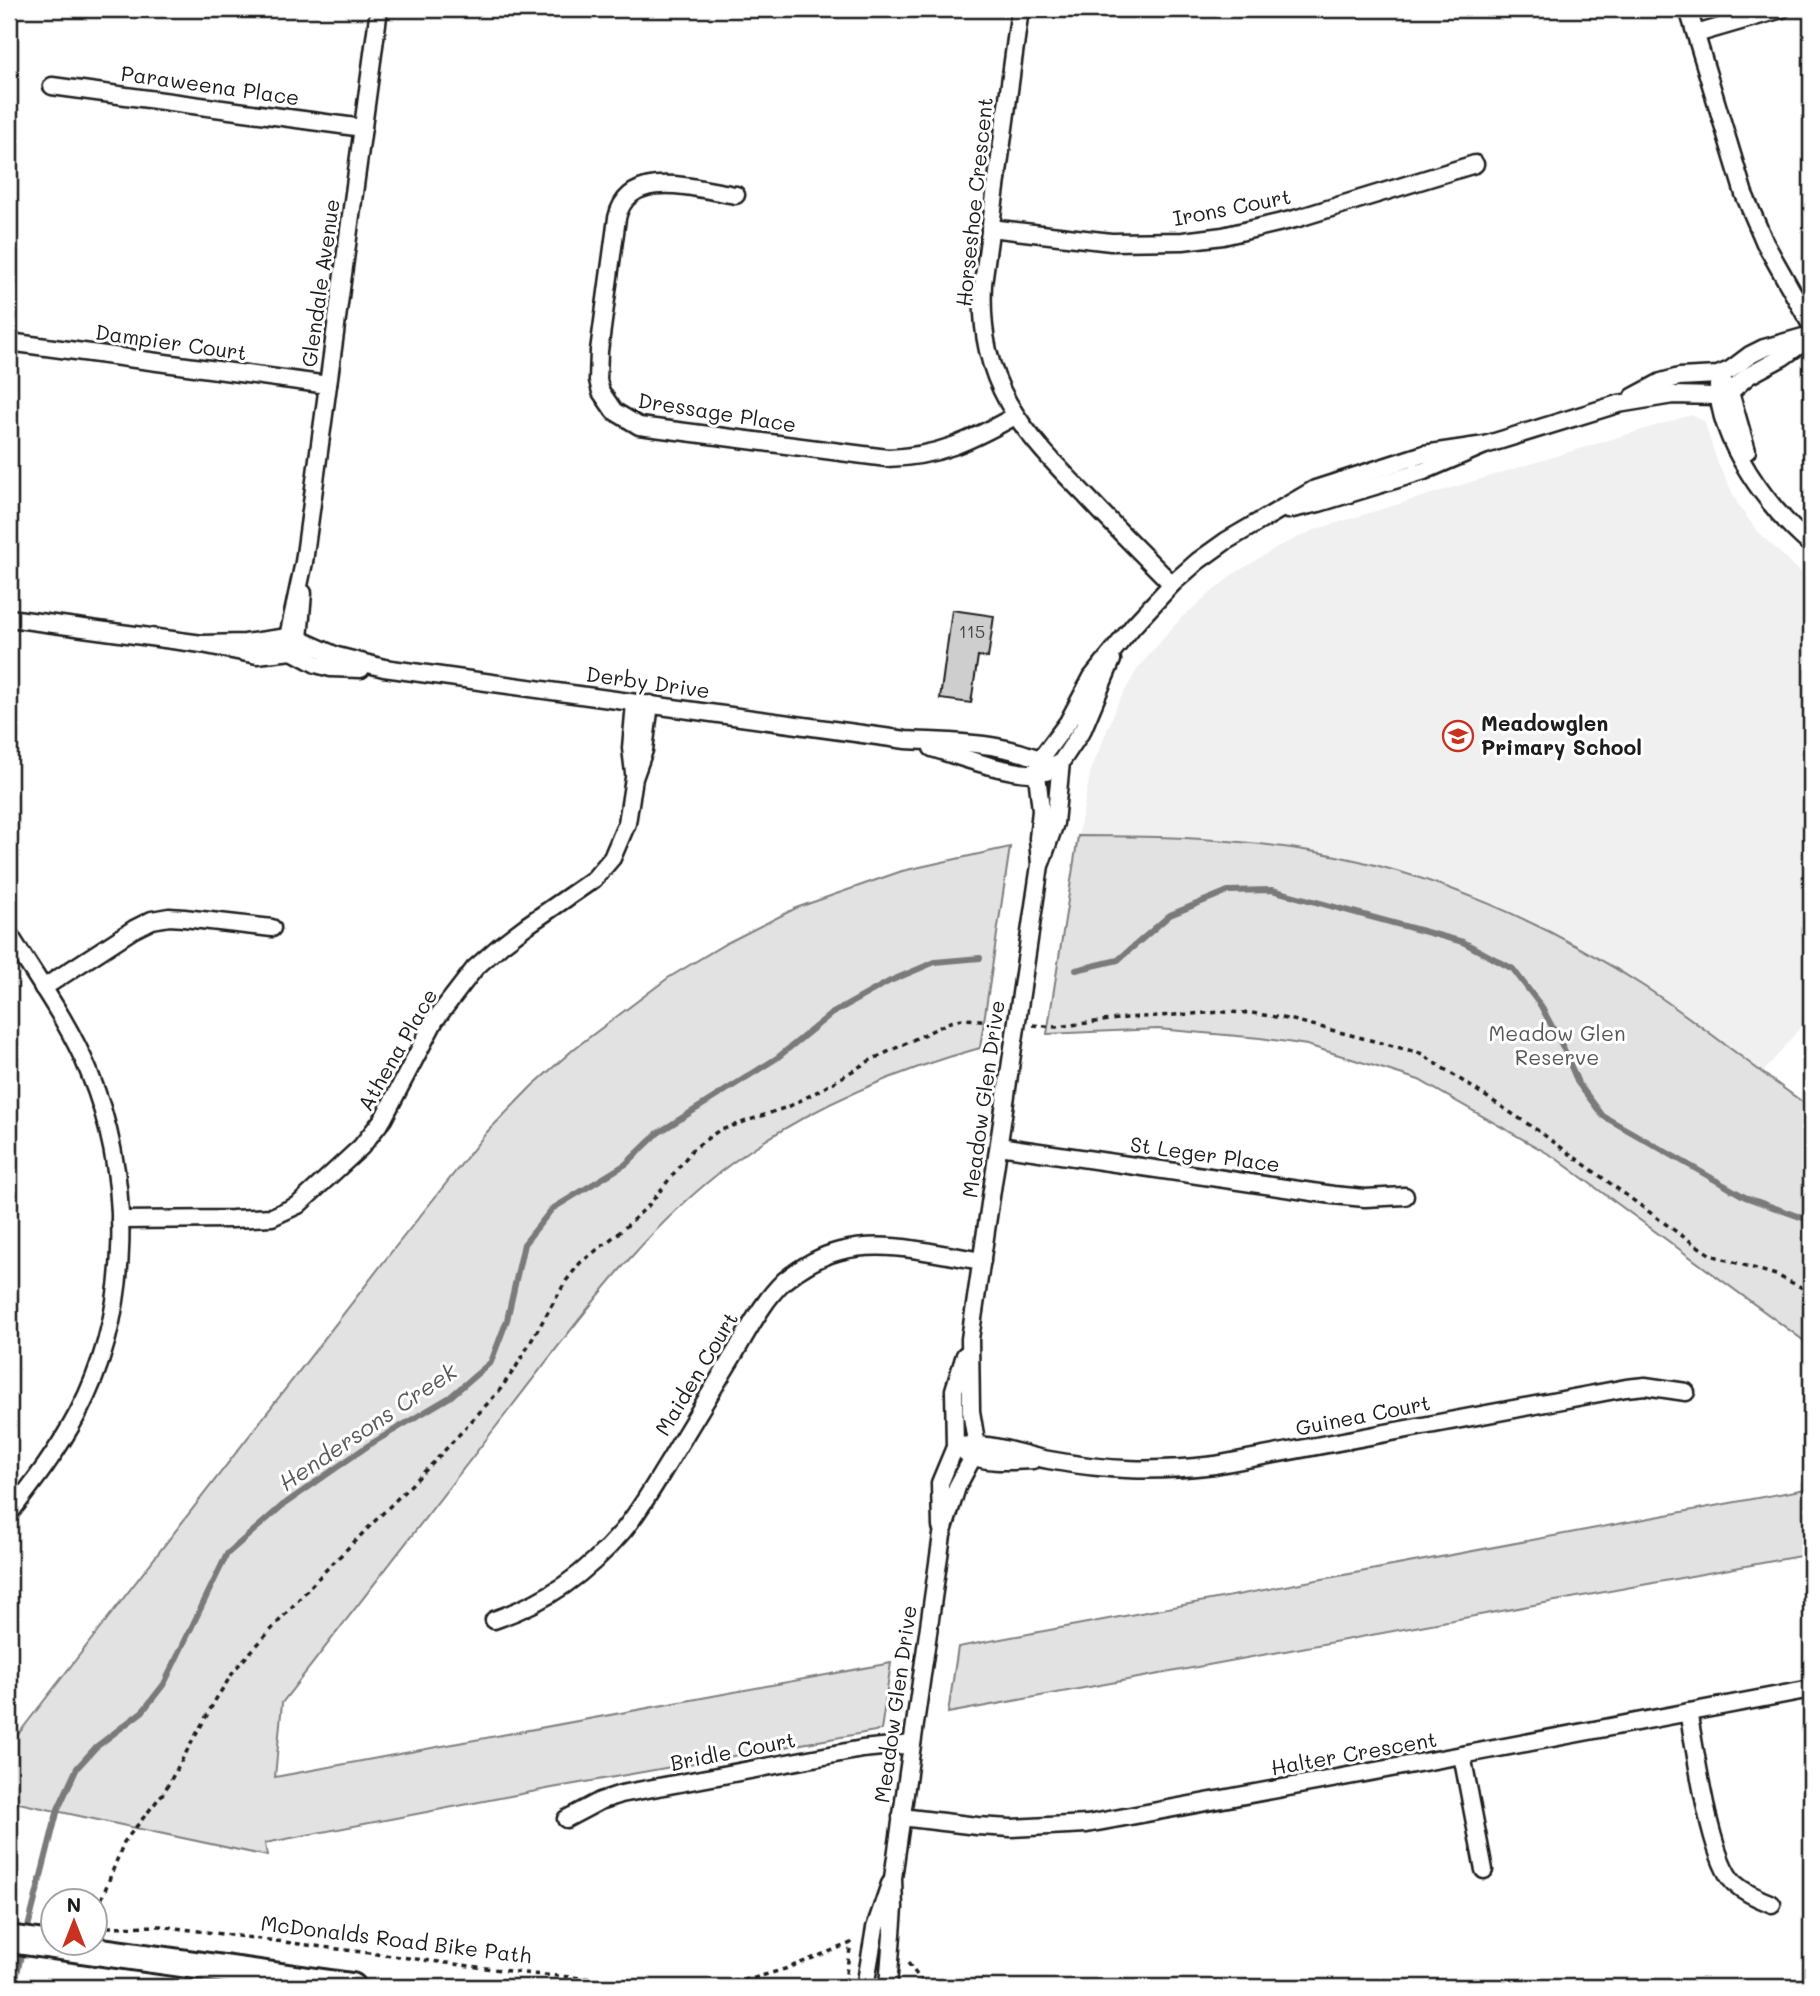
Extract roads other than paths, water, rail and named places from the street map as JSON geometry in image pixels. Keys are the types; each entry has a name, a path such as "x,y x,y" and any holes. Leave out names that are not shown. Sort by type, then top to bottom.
{"main road":[{"path":"9,1939 352,1987"}],"street":[{"name":"Glendale Avenue","path":"293,643 379,9"},
{"name":"Horseshoe Crescent","path":"1020,9 982,303 985,340 998,383 1016,416 1044,453 1171,584"},
{"path":"1688,9 1744,194 1765,243 1811,325"},
{"path":"1696,34 1782,9"},
{"name":"Paraweena Place","path":"52,86 363,128"},
{"name":"Irons Court","path":"990,228 1111,242 1197,239 1270,226 1475,164"},
{"name":"Dressage Place","path":"736,195 663,184 636,190 623,201 617,218 597,366 601,392 614,411 639,425 887,458 928,455 952,448 1016,416"},
{"name":"Meadow Glen Drive","path":"1618,404 1661,382 1679,377 1718,375 1764,348 1811,336"},
{"name":"Meadow Glen Drive","path":"1040,865 1039,766 1068,722 1092,677 1117,646 1171,584 1226,541 1315,489 1336,480 1424,454 1485,444 1618,404 1672,395 1724,394 1811,336"},
{"name":"Dampier Court","path":"9,342 328,385"},
{"path":"1718,375 1752,474 1770,504 1811,545"},
{"path":"9,618 202,644 293,643"},
{"name":"Derby Drive","path":"293,643 384,668 906,740 981,763 1059,769"},
{"name":"Meadow Glen Drive","path":"942,1535 940,1483 955,1447 954,1390 970,1339 1040,865 1055,823 1061,762 1088,719 1117,646"},
{"name":"Athena Place","path":"120,1220 265,1217 287,1211 309,1196 373,1133 422,1040 475,968 555,905 582,889 612,858 627,823 634,778 644,750 642,704"},
{"path":"43,989 152,920 184,918 272,929"},
{"path":"9,934 74,1040 90,1073 111,1143 120,1220 119,1266 114,1305 92,1380 60,1444 9,1514"},
{"name":"St Leger Place","path":"999,1146 1333,1195 1365,1198 1405,1196"},
{"name":"Maiden Court","path":"494,1620 526,1609 553,1593 587,1568 625,1528 660,1476 755,1320 783,1282 800,1269 838,1251 863,1247 911,1250 982,1261"},
{"name":"Meadow Glen Drive","path":"865,1985 875,1928 892,1878 942,1535 960,1479 973,1450 970,1339"},
{"name":"Guinea Court","path":"955,1447 1017,1451 1046,1460 1126,1471 1181,1469 1229,1463 1626,1388 1645,1386 1686,1392"},
{"name":"Halter Crescent","path":"901,1816 1011,1828 1087,1824 1811,1689"},
{"path":"1688,1712 1718,1858 1735,1883 1772,1905"},
{"name":"Bridle Court","path":"566,1819 600,1801 621,1794 862,1749 912,1744"},
{"path":"1462,1755 1484,1870"},
{"name":"Meadow Glen Drive","path":"888,1987 894,1908 892,1878"}],"waterway":[{"name":"Hendersons Creek","path":"1076,970 1118,960 1170,915 1228,891 1272,890 1463,942 1513,969 1541,1006 1578,1083 1603,1116 1745,1197 1811,1221"},
{"name":"Hendersons Creek","path":"26,1935 58,1809 77,1768 96,1747 143,1711 164,1684 227,1554 283,1505 369,1445 450,1397 491,1362 507,1320 524,1244 552,1209 626,1164 658,1133 777,1058 831,1014 890,981 935,962 980,958"},
{"name":"Hendersons Creek","path":"14,1987 23,1946"}],"place":[{"name":"Meadowglen Primary School","path":"1458,736"}],"park label":[{"name":"Meadow Glen Reserve","path":"1557,1046"}]}
